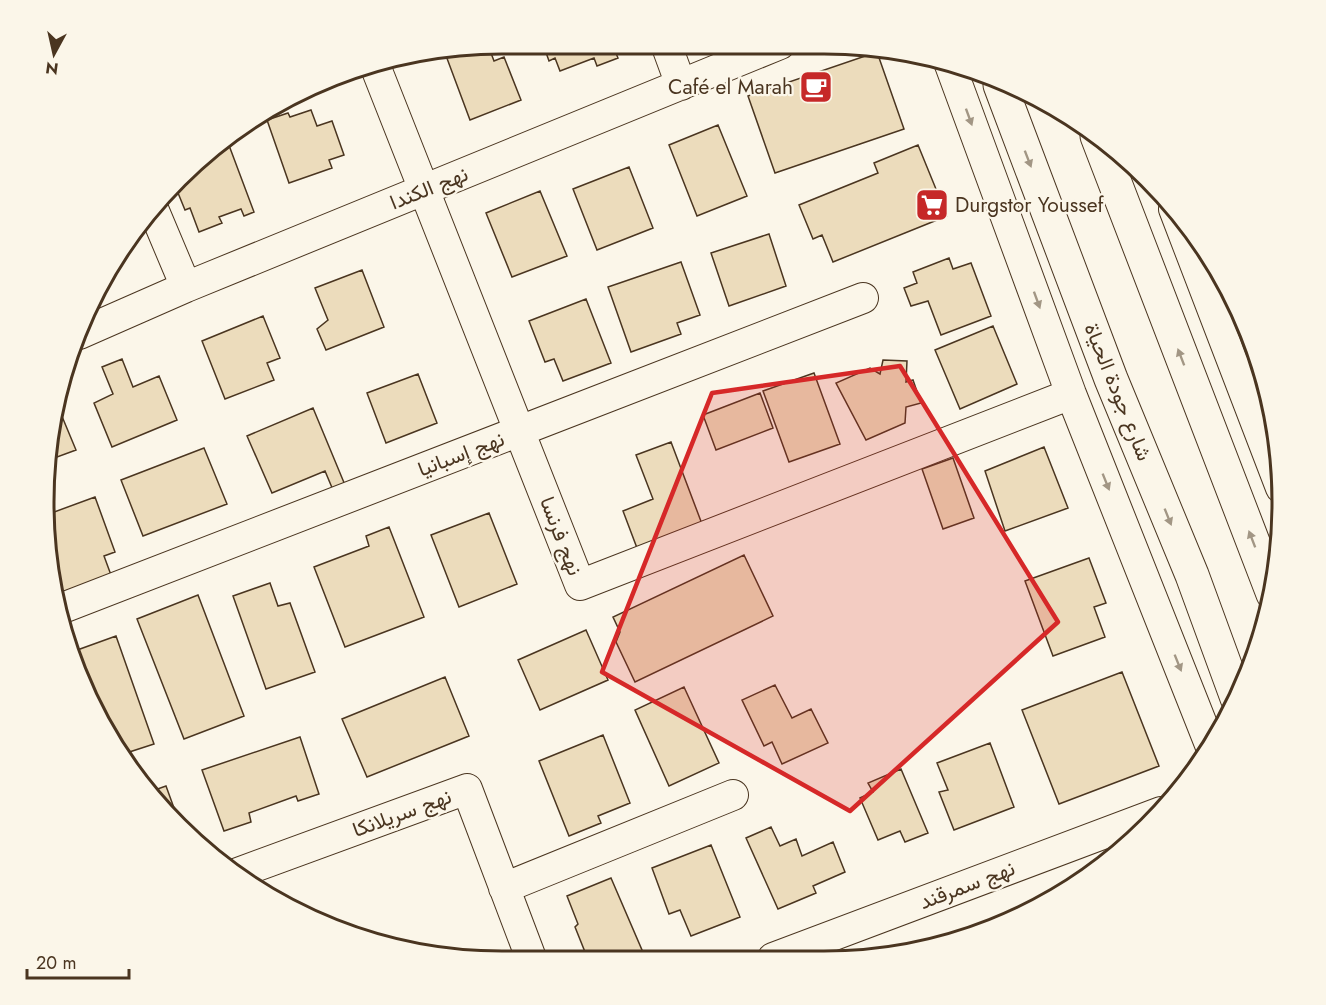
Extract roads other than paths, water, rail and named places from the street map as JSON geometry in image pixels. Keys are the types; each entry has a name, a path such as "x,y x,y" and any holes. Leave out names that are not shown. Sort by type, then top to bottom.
{"highway":[{"name":"شارع جودة الحياة","path":"1002,91 1111,379 1192,574 1233,686"},
{"path":"1103,152 1266,575"}],"street":[{"path":"670,54 681,85"},
{"name":"نهج الكندا","path":"89,330 186,287 756,54"},
{"name":"نهج فرنسا","path":"377,72 580,585 1071,394"},
{"path":"953,73 1071,394 1206,736"},
{"path":"157,217 186,287"},
{"path":"1185,237 1269,458"},
{"name":"نهج إسبانيا","path":"66,607 863,298"},
{"name":"نهج سريلانكا","path":"246,870 467,789 528,951"},
{"path":"504,888 733,795"},
{"name":"نهج سمرقند","path":"792,951 1142,819"}],"place":[{"name":"Café el Marah","path":"816,87"},
{"name":"Durgstor Youssef","path":"932,205"}]}
